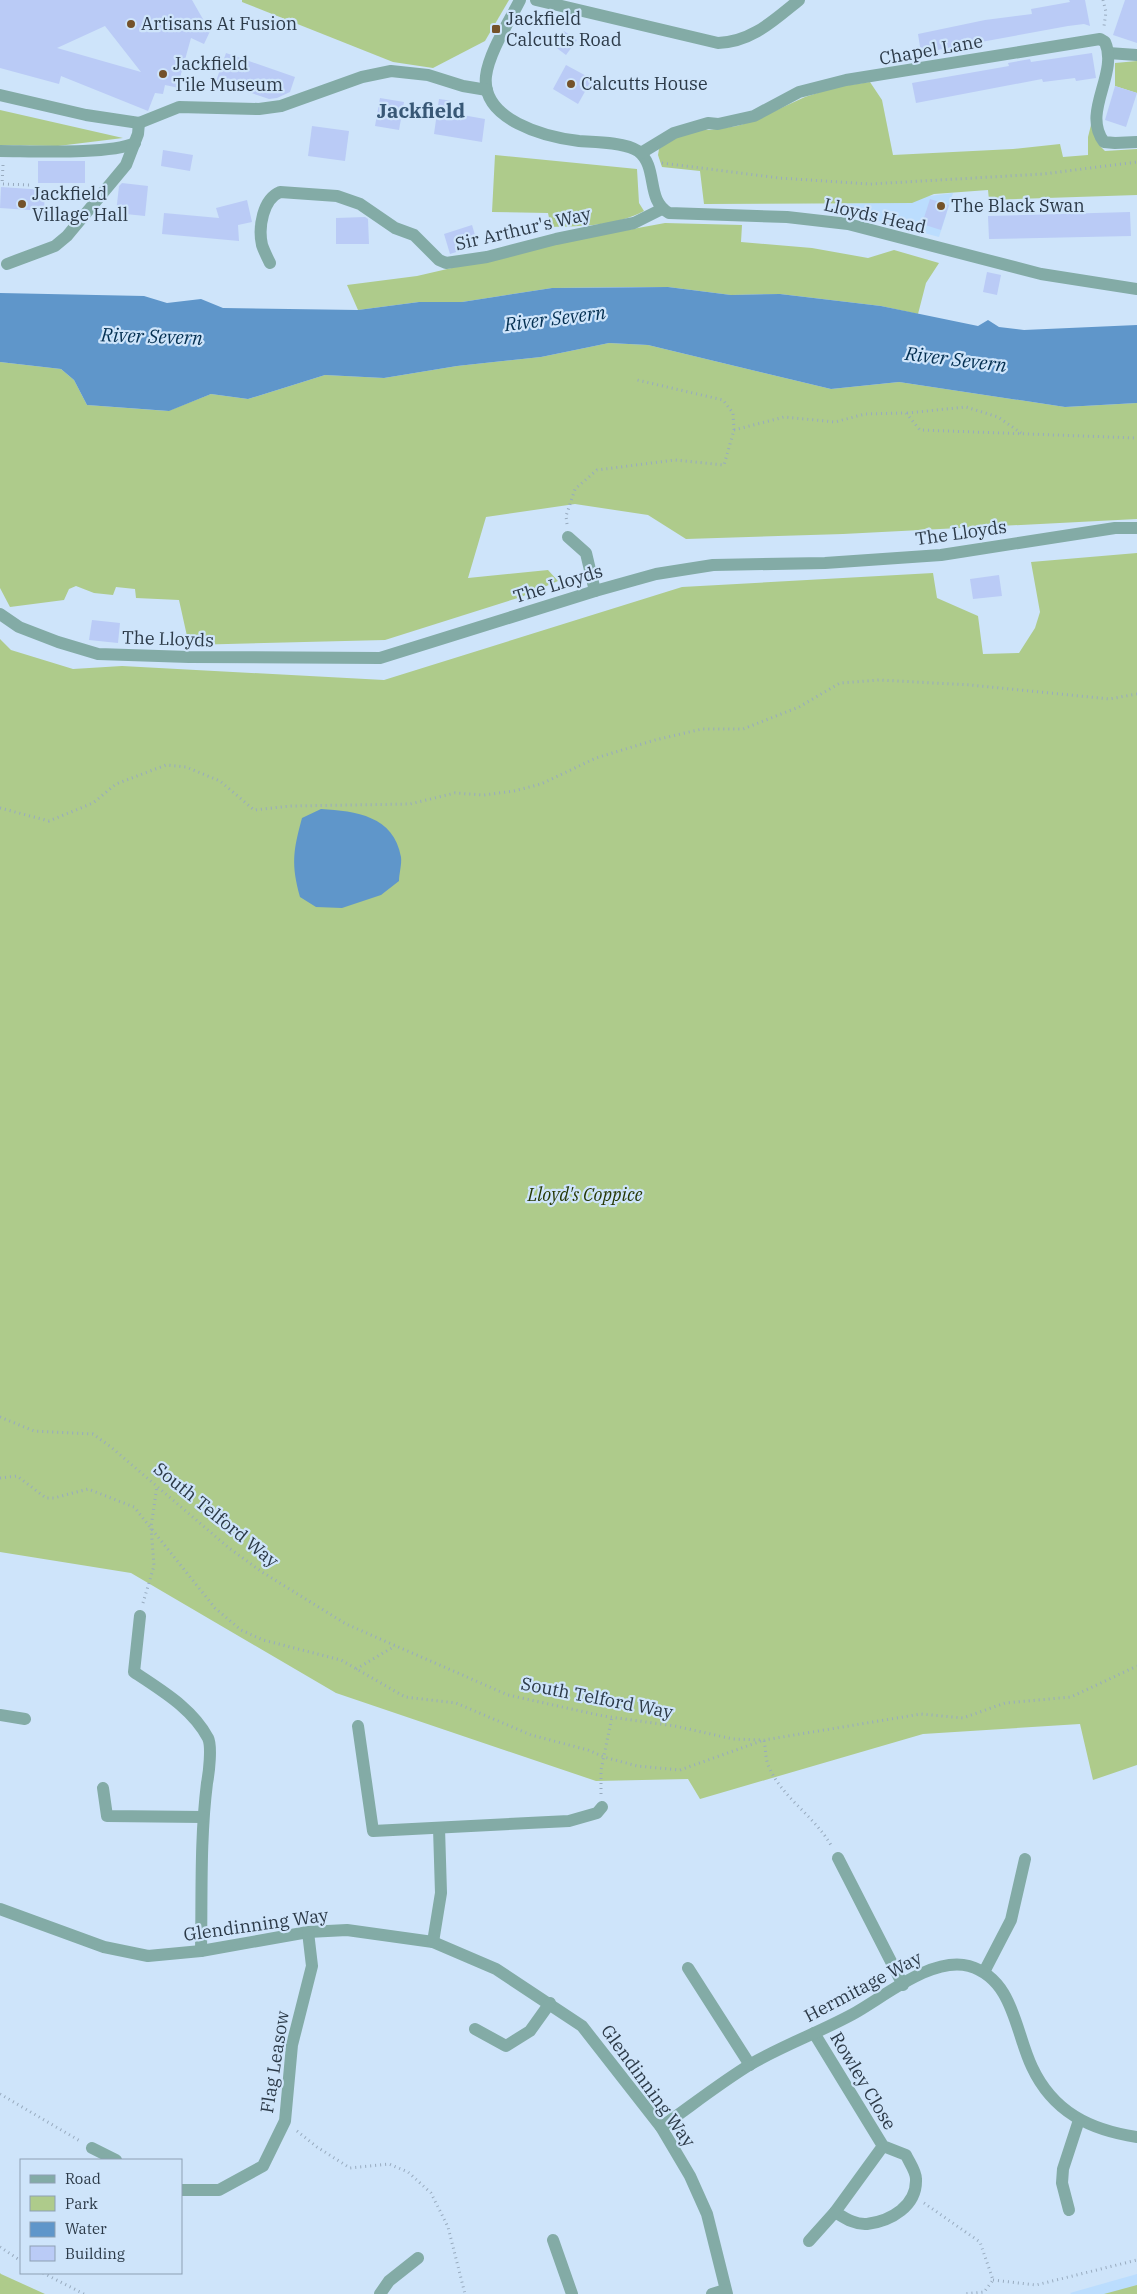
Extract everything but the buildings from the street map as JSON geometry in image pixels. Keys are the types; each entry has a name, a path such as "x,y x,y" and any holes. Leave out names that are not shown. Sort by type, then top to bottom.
{"street":[{"path":"520,0 492,57 486,76 490,101 504,116 539,133 630,148 643,157 654,194 662,209"},
{"path":"536,0 718,43 731,43 747,38 763,29 799,0"},
{"path":"1100,39 1105,42 1108,53 1106,75 1096,120 1096,130 1104,142 1137,142"},
{"name":"Chapel Lane","path":"643,157 662,139 674,133 708,123 718,124 754,116 799,92 812,88 846,80 896,74 1073,42 1100,39"},
{"path":"1108,53 1137,54"},
{"path":"0,95 95,117 139,123 180,107 260,109 281,106 362,77 391,71 428,75 463,86 487,90"},
{"path":"7,264 55,246 67,236 126,165 135,142 139,123"},
{"path":"1,156 120,148 135,142"},
{"name":"Sir Arthur's Way","path":"270,263 262,246 264,213 267,202 272,195 280,192 336,196 360,204 395,228 414,235 439,260 446,263 487,257 556,239 634,223 662,209"},
{"name":"Lloyds Head","path":"662,209 669,213 787,217 848,224 1040,274 1137,289"},
{"name":"The Lloyds","path":"0,614 27,630 98,654 190,657 380,658 656,574 713,565 825,563 941,555 1115,528 1137,528"},
{"path":"568,537 586,553 595,591"},
{"path":"140,1616 134,1672 194,1716 209,1740 209,1773 203,1817 201,1951"},
{"path":"0,1715 25,1719"},
{"path":"358,1726 373,1831 569,1821 597,1813 602,1807"},
{"path":"104,1788 107,1816 203,1817"},
{"path":"433,1942 441,1893 439,1828"},
{"path":"838,1858 903,1985"},
{"path":"1025,1860 1011,1920 984,1972 993,1979 1005,1994 1027,2058 1052,2097 1079,2120 1114,2133 1137,2138"},
{"name":"Glendinning Way","path":"0,1909 104,1947 148,1956 201,1951 308,1932 347,1930 433,1942 496,1969 582,2026 661,2127 690,2176 707,2214 726,2292"},
{"name":"Flag Leasow","path":"182,2190 219,2190 263,2166 285,2120 292,2045 312,1966 308,1932"},
{"name":"Hermitage Way","path":"661,2127 750,2065 865,2008 934,1968 945,1965 969,1966 984,1972"},
{"path":"688,1968 750,2065"},
{"path":"475,2029 506,2046 530,2031 550,2003"},
{"name":"Rowley Close","path":"814,2033 883,2146 906,2155 916,2176 914,2196"},
{"path":"1069,2210 1062,2183 1063,2169 1079,2120"},
{"name":"Rowley Close","path":"809,2241 835,2212 883,2146"},
{"path":"92,2148 114,2159"},
{"path":"835,2212 849,2221 866,2224 903,2210 914,2196"},
{"path":"553,2240 572,2294"},
{"path":"380,2294 389,2280 418,2258"},
{"path":"712,2294 726,2292"}],"path":[{"path":"1100,39 1106,12 1103,0"},
{"path":"1,156 2,184 31,185"},
{"path":"643,157 779,178 870,184 1043,174 1137,162"},
{"path":"568,537 566,516 575,489 597,470 675,460 724,466 734,430 733,413 723,400 636,380"},
{"path":"734,430 784,417 834,422 866,414 906,414 966,407 998,417 1023,434"},
{"path":"906,414 920,430 1137,438"},
{"path":"0,808 49,821 93,803 116,784 166,765 186,766 220,781 254,810 290,806 410,804 455,792 484,795 514,792 541,784 596,758 655,740 702,729 743,729 799,707 840,683 879,680 934,683 1110,699 1137,694"},
{"name":"South Telford Way","path":"0,1417 34,1430 92,1434 111,1447 229,1548 262,1572 346,1624 508,1695 612,1717 675,1726 733,1739 764,1740 921,1714 963,1718 1005,1703 1071,1697 1137,1666"},
{"path":"0,1478 17,1476 46,1498 54,1498 88,1489 134,1507 215,1608 241,1630 263,1640 341,1660 406,1697 456,1703 531,1735 588,1750 604,1757 637,1766 680,1770 764,1740 768,1765 776,1780 824,1832 838,1858"},
{"path":"140,1616 154,1566 151,1527 157,1486"},
{"path":"356,1669 395,1646"},
{"path":"602,1807 601,1770 612,1717"},
{"path":"0,2094 92,2148"},
{"path":"285,2120 317,2147 350,2168 389,2164 408,2172 431,2193 448,2227 465,2294"},
{"path":"914,2196 980,2242 993,2280"},
{"path":"0,2247 20,2260"},
{"path":"993,2280 1036,2285 1137,2260"},
{"path":"45,2274 84,2294"},
{"path":"963,2294 984,2292 993,2280"}],"shaded area":[{"path":"953,193 939,237 830,208 836,204 874,203"},
{"path":"1137,2274 1137,2294 1070,2293"}],"green space":[{"path":"242,0 509,0 485,41 433,68 393,62 242,2"},
{"path":"1137,61 1137,93 1115,86 1115,63"},
{"path":"870,82 882,100 893,155 1013,149 1060,144 1063,157 1088,155 1088,137 1091,125 1100,146 1105,151 1137,149 1137,195 989,200 988,190 934,194 912,203 704,204 700,171 662,167 658,155 659,149 675,137 698,128 709,130 737,126 753,121 805,97 836,87"},
{"path":"0,110 123,138 58,146 0,145"},
{"path":"495,155 637,169 639,203 644,211 622,220 611,222 551,227 548,213 492,212"},
{"path":"665,223 742,225 741,242 812,248 868,258 894,250 939,263 926,283 918,314 881,306 780,294 731,295 668,287 552,288 462,302 419,302 358,310 347,285 417,276 573,240"},
{"path":"609,343 648,345 831,389 899,382 1065,407 1137,403 1137,519 843,534 686,539 648,515 575,504 486,517 468,578 548,570 558,581 521,597 385,640 189,645 179,600 136,598 135,589 116,587 113,595 94,593 76,586 69,589 64,600 10,607 0,588 0,362 61,369 74,380 87,405 168,411 211,394 248,399 325,375 384,378 457,366 541,357"},
{"name":"Lloyd's Coppice","path":"1137,553 1137,1765 1093,1780 1080,1724 923,1734 700,1799 688,1779 596,1781 336,1693 131,1573 0,1552 0,639 11,650 73,669 122,666 384,680 682,587 933,573 937,598 978,616 983,654 1019,653 1035,628 1040,612 1031,562"},
{"path":"1,2274 45,2294 0,2294"},
{"path":"1137,2285 1137,2294 1104,2294"}],"water":[{"name":"River Severn","path":"668,287 731,295 780,294 881,306 978,326 988,320 999,327 1024,330 1137,325 1137,403 1065,407 899,382 831,389 648,345 609,343 541,357 457,366 384,378 325,375 248,399 211,394 169,411 87,405 74,380 61,369 0,362 0,293 144,296 167,303 201,299 223,308 358,310 419,302 462,302 552,288"},
{"path":"321,809 360,814 382,824 397,843 401,857 399,881 381,895 342,908 316,907 300,897 294,866 299,830 302,818"}],"place":[{"name":"Artisans At Fusion","path":"131,24"},
{"name":"Jackfield Calcutts Road","path":"496,29"},
{"name":"Jackfield Tile Museum","path":"163,74"},
{"name":"Calcutts House","path":"571,84"},
{"name":"Jackfield Village Hall","path":"22,204"},
{"name":"The Black Swan","path":"941,206"}],"district":[{"name":"Jackfield","path":"421,111"}]}
